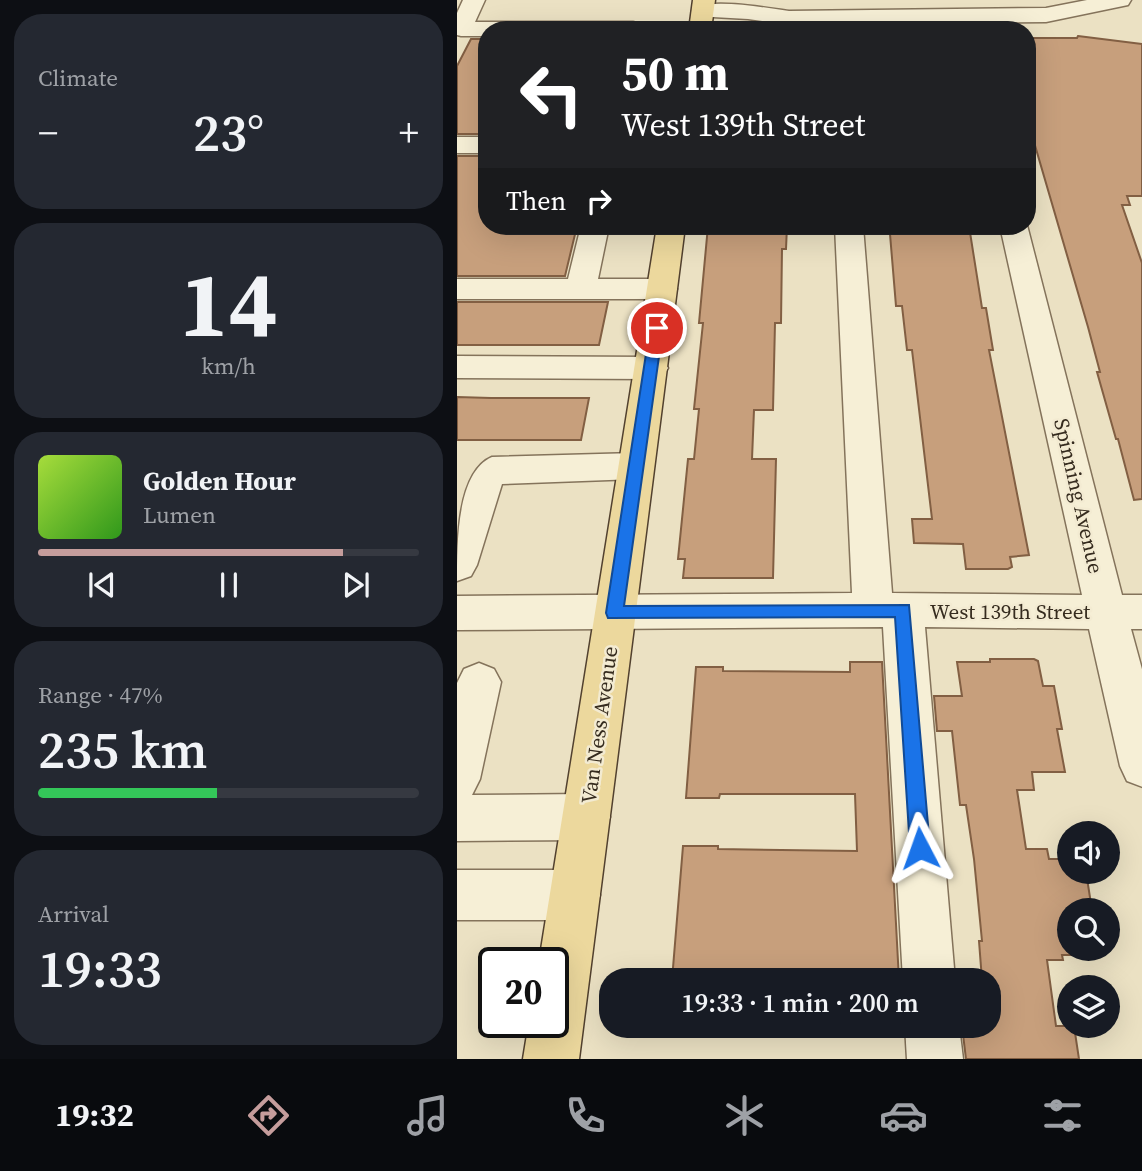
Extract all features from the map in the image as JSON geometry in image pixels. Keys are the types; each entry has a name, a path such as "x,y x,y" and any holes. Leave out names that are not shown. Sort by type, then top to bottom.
{"main road":[{"name":"Van Ness Avenue","path":"551,1059 670,235"}],"street":[{"path":"458,38 474,0"},
{"path":"702,14 748,12 789,18 963,17 1046,15 1129,6"},
{"path":"1036,32 1069,30 1129,6"},
{"path":"458,38 478,36"},
{"path":"458,38 478,45"},
{"path":"457,145 478,145"},
{"path":"581,289 593,235"},
{"path":"850,235 928,968"},
{"name":"Spinning Avenue","path":"1017,235 1125,612 1142,766"},
{"path":"457,289 662,289"},
{"path":"457,367 651,368"},
{"path":"457,565 482,484 493,471 636,466"},
{"name":"West 139th Street","path":"457,613 888,610 1125,612"},
{"path":"457,779 479,682"},
{"path":"457,818 586,817"},
{"path":"457,895 575,895"},
{"path":"933,1038 935,1059"}],"building":[{"path":"1036,38 1077,38 1142,44 1142,196 1127,196 1130,205 1122,205 1142,263 1142,499 1134,500 1097,372 1100,372 1088,327 1036,149"},
{"path":"471,39 478,39 478,134 457,134 457,66"},
{"path":"457,156 478,156 478,235 575,235 565,276 457,276"},
{"path":"707,235 787,235 786,249 782,249 781,323 775,323 773,410 754,410 752,459 776,459 773,578 683,578 685,559 678,559 688,459 694,459 699,409 694,409 703,323 699,323"},
{"path":"890,235 970,235 982,308 986,308 993,350 989,350 1029,555 1010,557 1012,567 1008,569 966,569 963,544 914,543 912,519 932,519 912,350 907,350 902,306 896,306"},
{"path":"457,302 608,302 599,345 457,345"},
{"path":"457,397 589,398 581,440 457,440"},
{"path":"990,659 1034,659 1038,661 1043,686 1054,686 1062,729 1057,729 1065,772 1032,772 1034,790 1017,790 1026,849 1047,849 1049,859 1057,859 1057,884 1088,884 1090,898 1057,898 1057,960 1047,960 1057,1038 1076,1038 1079,1059 966,1059 963,1038 1001,1038 1001,968 981,968 979,941 982,941 966,805 960,805 952,731 937,731 934,696 962,696 957,662 990,662"},
{"path":"850,662 882,662 898,968 673,968 683,846 857,851 855,794 720,794 719,798 686,798 696,667 723,667 723,671 850,672"}],"route":[{"path":"657,328 615,613 903,610 920,848"}]}
